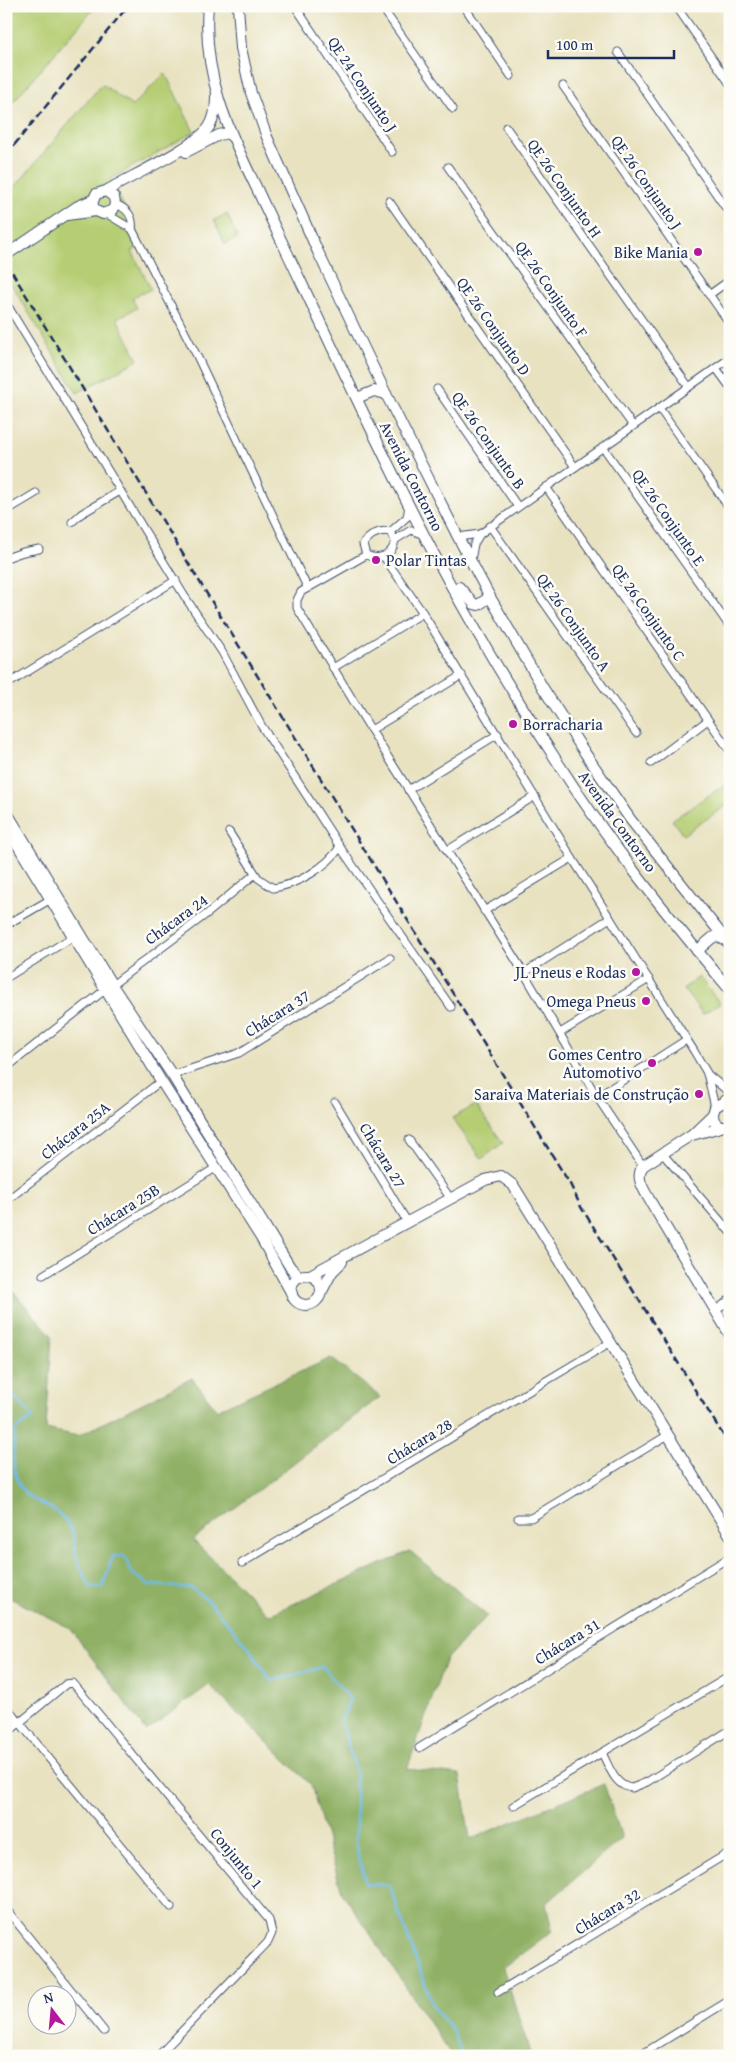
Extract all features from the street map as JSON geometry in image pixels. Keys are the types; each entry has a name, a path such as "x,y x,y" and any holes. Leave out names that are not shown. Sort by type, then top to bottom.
{"main road":[{"name":"Avenida Contorno","path":"208,6 208,54 215,88 232,137 356,398 450,582 554,758 615,845 697,951 730,990"},
{"name":"Avenida Contorno","path":"238,6 241,48 251,93 267,137 318,252 386,394 429,476 458,537 490,597 543,688 630,819 728,943"},
{"path":"8,252 85,202 92,200 99,192 106,191 203,134 213,118 216,108 215,88"},
{"path":"67,215 96,211 106,214 112,210 123,187 219,135 228,133 232,137"},
{"path":"106,191 112,194 115,202"},
{"path":"92,200 96,211"},
{"path":"356,398 374,391 386,394"},
{"path":"450,582 459,587 474,604 478,605 490,597"},
{"path":"6,811 109,987 161,1081 279,1268 296,1301 304,1305 312,1304 319,1299 332,1272 348,1256"},
{"path":"8,832 51,899 77,934"},
{"path":"697,951 717,936 728,943"},
{"path":"109,987 172,1075 290,1267 305,1276 319,1281 322,1291"},
{"path":"730,1098 714,1111 691,1135 643,1166 640,1170 639,1178 730,1335"},
{"path":"714,1111 714,1121 725,1126"},
{"path":"691,1135 725,1126"},
{"path":"292,1294 292,1287 295,1281 348,1256 493,1177 500,1176 510,1182 730,1535"}],"street":[{"name":"QE 24 Conjunto J","path":"295,6 392,152"},
{"path":"381,6 454,109"},
{"path":"464,6 511,76"},
{"path":"676,6 730,84"},
{"path":"618,52 730,214"},
{"name":"QE 26 Conjunto J","path":"563,86 730,324"},
{"name":"QE 26 Conjunto H","path":"506,127 689,387"},
{"name":"QE 26 Conjunto F","path":"448,167 633,426"},
{"name":"QE 26 Conjunto D","path":"389,201 575,467"},
{"path":"115,202 128,212 133,222 132,229"},
{"path":"106,214 132,229 198,358 307,587"},
{"path":"708,295 730,280"},
{"path":"6,303 185,597 222,652 261,725 340,847 451,1007"},
{"path":"471,560 474,544 480,534 490,526 730,358"},
{"path":"716,368 730,387"},
{"name":"QE 26 Conjunto B","path":"437,389 518,507"},
{"path":"659,408 730,509"},
{"name":"QE 26 Conjunto E","path":"603,447 730,627"},
{"name":"QE 26 Conjunto C","path":"546,487 730,751"},
{"path":"72,522 81,514 120,491"},
{"path":"6,511 36,493"},
{"path":"366,555 363,544 368,538 381,531 390,532 407,517 409,504"},
{"name":"QE 26 Conjunto A","path":"490,526 636,734"},
{"path":"395,540 411,530 426,536"},
{"path":"390,532 395,540 393,549 384,557 366,555 307,587 301,592 297,600 297,608 408,790 448,850 524,973 597,1097 643,1166"},
{"path":"458,537 480,534"},
{"path":"6,558 39,549"},
{"path":"384,557 423,613 462,675 572,858 707,1073 730,1094"},
{"path":"6,684 176,580"},
{"path":"333,668 423,613"},
{"path":"371,730 462,675"},
{"path":"651,763 708,720"},
{"path":"408,790 498,734"},
{"path":"448,850 535,796"},
{"path":"229,832 255,874 269,887 278,887 296,881 325,863 340,847"},
{"path":"484,911 572,858"},
{"name":"Chácara 24","path":"6,1068 109,987 208,913 255,874"},
{"path":"6,925 51,899"},
{"path":"524,973 610,918"},
{"path":"6,978 77,934"},
{"name":"Chácara 37","path":"172,1075 239,1053 390,958"},
{"path":"560,1033 649,979"},
{"path":"597,1097 686,1040"},
{"path":"707,1073 714,1111"},
{"name":"Chácara 25A","path":"6,1201 161,1081"},
{"name":"Chácara 27","path":"335,1102 408,1223"},
{"path":"409,1140 451,1199"},
{"path":"662,1153 730,1232"},
{"name":"Chácara 25B","path":"44,1275 217,1167"},
{"path":"716,1312 730,1299"},
{"name":"Chácara 28","path":"242,1563 611,1342"},
{"path":"518,1518 531,1518 668,1435"},
{"name":"Chácara 31","path":"419,1748 730,1557"},
{"path":"513,1806 730,1676"},
{"name":"Conjunto 1","path":"20,1723 63,1686 71,1683 78,1687 266,1916 272,1929 268,1942 158,2056"},
{"path":"6,1706 171,1907"},
{"path":"6,1734 20,1723"},
{"path":"602,1754 616,1780 627,1788 632,1788 647,1782 730,1730"},
{"name":"Chácara 32","path":"498,1992 730,1852"},
{"path":"6,1909 104,2031"},
{"path":"639,2056 730,2000"}],"green space":[{"path":"6,6 96,6 6,110"},
{"path":"165,73 194,132 111,179 143,246 132,251 151,289 132,298 137,308 117,318 138,360 77,393 6,275 6,260 13,254 6,241 6,195 102,84 132,106"},
{"path":"227,214 238,238 225,244 214,220"},
{"path":"730,781 730,803 683,835 672,820"},
{"path":"699,977 720,1003 703,1014 683,989"},
{"path":"476,1105 503,1143 482,1159 452,1118"},
{"path":"6,1283 52,1336 46,1429 78,1436 192,1378 217,1410 331,1358 380,1397 193,1540 269,1615 410,1551 487,1616 446,1659 407,1769 460,1775 470,1839 604,1784 622,1838 546,1904 552,1931 503,1968 531,2056 452,2056 342,1892 311,1785 209,1685 146,1731 70,1628 6,1596"}],"waterway":[{"path":"6,1387 33,1417 16,1429 13,1458 16,1477 25,1493 55,1511 67,1523 74,1536 77,1559 90,1587 102,1588 113,1556 124,1556 133,1574 150,1585 192,1588 209,1602 249,1648 271,1681 323,1667 350,1699 341,1721 356,1772 356,1847 366,1884 389,1885 434,2009 450,2026 463,2056"}],"railway":[{"path":"6,155 128,6"},
{"path":"6,262 204,589 570,1184 581,1207 730,1446"}],"place":[{"name":"Bike Mania","path":"698,252"},
{"name":"Polar Tintas","path":"376,560"},
{"name":"Borracharia","path":"513,724"},
{"name":"JL Pneus e Rodas","path":"636,972"},
{"name":"Omega Pneus","path":"646,1001"},
{"name":"Gomes Centro Automotivo","path":"652,1063"},
{"name":"Saraiva Materiais de Construção","path":"699,1094"}]}
